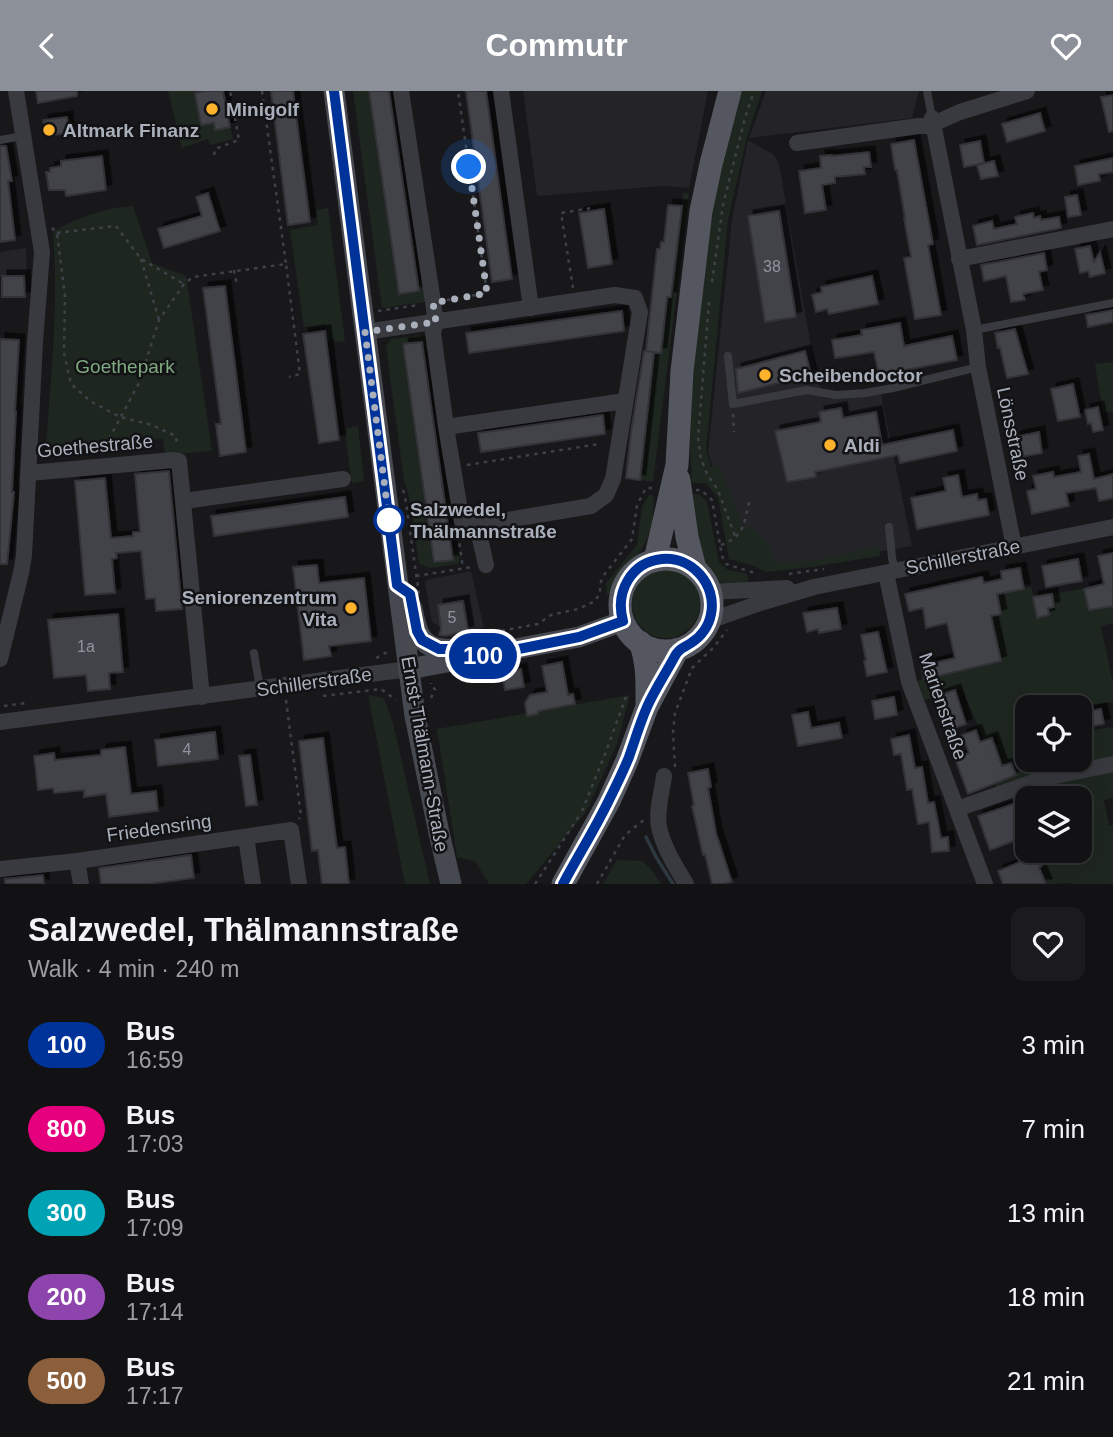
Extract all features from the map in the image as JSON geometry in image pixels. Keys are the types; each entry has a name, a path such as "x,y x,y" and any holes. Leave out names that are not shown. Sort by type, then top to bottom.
{"main road":[{"name":"Ernst-Thälmann-Straße","path":"334,91 365,332 407,580 409,669 415,716 451,884"},
{"path":"656,560 677,465 682,372 698,233 711,164 730,91"},
{"path":"677,465 687,537 695,569"},
{"path":"656,560 676,560 695,569 705,579 711,592 718,625 678,649 658,650 631,635 623,621 620,605 625,585 637,569 656,560"},
{"path":"407,580 417,631 422,640 439,649 468,648"},
{"name":"Schillerstraße","path":"409,669 468,648 579,637 623,621"},
{"path":"640,642 645,656 647,707"},
{"path":"563,884 609,801 647,707 678,649"}],"street":[{"name":"Goethestraße","path":"0,659 21,573 42,252 16,91"},
{"path":"365,332 436,322 531,308 615,295 635,298 640,312 613,479 606,495 591,506 477,525 462,521 446,427 433,333 436,322 401,91"},
{"path":"501,91 531,308"},
{"path":"797,143 933,121 1027,91"},
{"name":"Lönsstraße","path":"933,121 1014,547"},
{"path":"959,259 1113,229"},
{"path":"446,427 625,401"},
{"name":"Goethestraße","path":"29,473 179,461 202,697"},
{"path":"184,501 343,479"},
{"path":"477,525 485,565"},
{"name":"Schillerstraße","path":"718,625 760,603 814,587 1113,527"},
{"name":"Marienstraße","path":"890,572 909,682 985,884"},
{"name":"Schillerstraße","path":"711,592 814,587"},
{"name":"Schillerstraße","path":"0,722 409,669"},
{"path":"957,809 1045,778 1113,764"},
{"path":"664,776 659,828 686,884"},
{"path":"291,830 299,884"},
{"name":"Friedensring","path":"0,869 77,862 291,830"},
{"path":"246,837 253,884"},
{"path":"77,862 81,884"}],"lane":[{"path":"927,91 933,121"},
{"path":"0,140 23,136"},
{"path":"974,330 1113,303"},
{"path":"728,356 733,404 807,390 836,395 865,393 978,367"},
{"path":"889,527 890,572"},
{"path":"254,653 260,689"}],"path":[{"path":"214,155 215,149 239,140 230,91"},
{"path":"262,91 300,374 289,377"},
{"path":"378,311 487,293 458,91"},
{"path":"712,281 723,205 754,91"},
{"path":"575,301 561,213 591,208"},
{"path":"50,226 57,233 65,296 64,353 71,384 89,401 120,417 152,425 176,436 179,461"},
{"path":"57,233 116,226 141,259 159,320"},
{"path":"141,259 184,284"},
{"path":"95,466 139,383 159,320 184,284 193,277 286,264"},
{"path":"234,270 237,285"},
{"path":"710,294 698,438 701,459 718,490 736,539"},
{"path":"733,404 734,432"},
{"path":"453,467 599,444"},
{"path":"401,485 405,496 407,580 419,597"},
{"path":"468,648 538,624 551,615 595,601 600,593 604,575 632,539 637,505 642,494 646,488 654,488"},
{"path":"692,490 701,490 712,500 726,564 765,576"},
{"path":"720,546 736,539 744,526 749,502"},
{"path":"407,580 485,565"},
{"path":"778,575 833,568"},
{"path":"664,776 675,767 675,713 692,668 714,647 718,625"},
{"name":"Ernst-Thälmann-Straße","path":"377,658 389,651"},
{"path":"430,699 435,689 431,686"},
{"path":"381,689 395,700"},
{"path":"535,884 582,812 626,697"},
{"path":"286,700 301,816 291,830"},
{"path":"597,884 625,835 644,819 659,816"}],"shaded area":[{"path":"523,91 708,91 689,188 663,186 537,196"},
{"path":"766,91 919,91 912,118 749,138"},
{"path":"748,140 774,155 779,164 817,381 827,398 881,394 912,546 769,570 734,526 708,453 732,220"},
{"path":"26,248 27,275 0,276 0,252"},
{"path":"471,571 484,628 451,634 432,622 425,583 427,580"}],"green space":[{"path":"168,91 222,91 233,139 211,145 208,139 182,148"},
{"path":"353,91 368,91 398,295 420,292 419,281 422,281 425,302 382,308"},
{"path":"740,91 762,91 747,137 728,219 706,451 711,467 719,466 742,526 753,527 769,545 775,562 812,561 879,546 880,556 766,572 729,559 718,498 706,483 692,483 690,450 693,357 703,254 719,165"},
{"path":"683,193 689,193 653,482 640,480 654,352 661,353 667,297 671,297"},
{"name":"Goethepark","path":"133,206 152,263 186,276 212,451 165,455 163,439 46,446 55,312 53,232 92,214"},
{"path":"328,208 345,341 335,342 334,339 327,340 325,324 304,327 290,230 318,225 316,210"},
{"path":"420,335 426,339 429,348 425,349 423,341 402,344 433,563 453,561 452,551 458,550 460,561 457,564 429,568 419,563 404,480 386,347 391,339"},
{"path":"1113,362 1113,411 1103,413 1095,364"},
{"path":"358,426 364,481 352,483 347,428"},
{"path":"692,494 699,494 707,502 719,562 728,570 747,573 749,584 725,584 718,581 699,559"},
{"path":"649,495 653,495 653,510 647,540 639,553 626,564 607,595 606,583 637,545 642,507"},
{"path":"666,570 679,573 690,580 697,591 700,604 697,617 690,628 679,635 666,638 653,635 642,628 635,617 632,604 635,591 642,580 653,573"},
{"path":"1031,587 1034,597 1093,587 1098,609 1111,607 1109,596 1113,595 1113,623 1101,626 1113,683 1113,702 1092,705 1092,695 1015,695 1015,772 1082,772 1027,786 1015,786 1015,789 999,793 988,766 1000,761 994,745 999,743 996,736 984,740 962,689 925,700 917,681 1001,662 986,594"},
{"path":"368,695 384,698 393,723 430,884 405,884"},
{"path":"630,695 617,744 586,812 526,884 489,884 475,861 457,857 437,729"},
{"path":"1113,727 1113,764 1092,769 1092,730"},
{"path":"1113,765 1113,798 1104,800 1109,825 1113,825 1113,884 1046,884 1041,863 1092,863 1092,786 1030,786"},
{"path":"1015,790 1015,803 1010,791"},
{"path":"617,860 642,861 661,884 603,884"}],"building":[{"path":"36,91 77,91 77,96 38,103"},
{"name":"Minigolf","path":"223,91 230,127 215,130 214,123 201,125 195,93"},
{"path":"271,91 293,91 310,222 288,225"},
{"path":"369,91 389,91 419,291 399,294"},
{"path":"466,91 486,91 512,279 492,282"},
{"path":"1113,95 1113,131 1109,132 1101,97"},
{"path":"1040,113 1045,131 1007,142 1002,124"},
{"path":"67,117 69,133 46,136 43,120"},
{"path":"914,140 933,244 928,245 941,315 915,319 904,258 911,257 891,144"},
{"path":"980,141 984,163 964,167 960,145"},
{"path":"0,146 6,146 12,181 8,181 15,240 0,242"},
{"path":"869,152 871,167 864,167 865,174 835,177 835,183 822,185 826,210 805,213 799,171 821,168 820,156"},
{"path":"102,156 106,190 66,196 65,190 49,190 46,172 50,172 50,168 61,166 61,161"},
{"path":"1113,158 1113,172 1099,174 1100,181 1078,185 1075,166"},
{"path":"994,161 998,176 981,179 977,165"},
{"path":"208,193 220,231 164,248 158,229 202,216 196,197"},
{"path":"1077,195 1081,215 1068,217 1065,197"},
{"path":"668,205 682,206 661,353 646,351 657,249 660,249 661,242 664,242"},
{"path":"604,209 612,264 588,268 579,213"},
{"path":"779,211 796,317 765,322 748,216"},
{"path":"1033,213 1034,218 1040,216 1041,220 1059,217 1061,228 977,245 973,226 992,221 994,229 1017,224 1015,217"},
{"path":"1090,246 1094,262 1100,252 1105,273 1090,277 1088,271 1080,273 1075,249"},
{"path":"1044,253 1047,270 1039,272 1043,290 1023,294 1025,300 1011,302 1006,276 984,281 981,265"},
{"path":"2,276 24,276 25,297 2,297"},
{"path":"872,276 878,304 829,314 827,309 816,312 812,295 822,292 821,287"},
{"path":"225,286 246,452 220,456 216,424 221,424 203,288"},
{"path":"1113,310 1113,322 1088,327 1086,315"},
{"path":"622,311 624,331 469,353 466,333"},
{"path":"900,323 904,346 952,336 957,360 879,375 874,352 835,358 832,340 862,335 861,330"},
{"path":"1015,329 1028,374 1007,378 995,333"},
{"path":"325,331 339,440 319,443 303,334"},
{"path":"0,339 19,340 14,492 7,564 0,564"},
{"path":"422,342 453,560 434,562 403,344"},
{"path":"644,351 654,352 640,480 626,478"},
{"path":"805,351 811,375 738,393 736,369"},
{"path":"1073,384 1080,417 1058,421 1051,389"},
{"path":"1098,407 1103,430 1093,432 1085,410"},
{"name":"Aldi","path":"841,408 843,418 876,412 882,445 953,430 957,451 900,463 898,455 815,472 816,477 787,482 775,431 821,422 819,412"},
{"path":"603,415 605,434 481,452 478,433"},
{"path":"1039,432 1042,453 1019,457 1015,437"},
{"path":"1089,454 1094,479 1113,474 1113,498 1099,501 1096,488 1066,493 1069,506 1032,514 1027,491 1036,489 1033,476 1053,472 1054,477 1081,472 1078,456"},
{"path":"169,471 182,609 156,611 155,598 146,599 141,551 116,553 117,558 112,559 115,593 85,595 75,481 105,478 111,538 133,536 133,532 140,532 135,474"},
{"path":"958,475 962,497 977,494 978,500 986,499 989,515 917,529 911,498 946,491 943,478"},
{"path":"345,497 348,517 214,536 211,516"},
{"path":"1113,553 1113,606 1089,610 1084,589 1104,584 1098,556"},
{"path":"1078,559 1082,581 1046,587 1042,566"},
{"name":"Seniorenzentrum Vita","path":"317,565 319,583 364,578 371,641 329,646 331,656 304,660 293,567"},
{"path":"1020,568 1024,589 997,594 1001,614 991,616 1001,661 924,679 921,666 955,658 947,623 926,628 923,608 909,611 905,594 982,577 984,583 1002,579 1001,571"},
{"path":"1052,594 1054,607 1048,608 1049,615 1037,618 1033,597"},
{"path":"463,601 468,631 439,635 441,629 438,605"},
{"path":"837,608 841,629 807,632 803,613"},
{"path":"118,614 123,672 109,673 110,689 88,691 86,675 54,678 48,620"},
{"path":"878,632 887,672 867,676 861,635"},
{"path":"562,662 568,695 573,694 575,704 538,711 538,714 527,716 525,703 530,695 547,692 542,666"},
{"path":"521,669 524,687 505,690 502,673"},
{"path":"955,690 966,724 945,731 934,697"},
{"path":"894,697 897,715 875,719 872,701"},
{"path":"1101,709 1104,724 1092,726 1092,711"},
{"path":"808,712 811,728 839,723 842,738 798,746 792,715"},
{"path":"976,730 980,742 992,738 1002,766 1011,763 1016,775 968,794 955,758 969,753 962,735"},
{"path":"215,732 218,759 158,766 155,740"},
{"path":"909,735 915,768 922,767 928,803 934,802 941,838 948,837 949,851 932,852 929,822 918,824 912,789 907,790 901,754 894,755 891,739"},
{"path":"323,738 337,848 345,847 349,884 322,884 318,850 312,851 299,741"},
{"path":"125,747 131,794 156,791 158,811 109,817 106,794 84,797 84,790 54,793 53,788 38,790 34,756 54,753 55,760 101,755 101,750"},
{"path":"250,755 257,805 246,806 239,756"},
{"path":"708,769 711,787 708,788 716,833 732,882 722,884 712,884 692,806 694,805 688,773"},
{"path":"1015,803 1015,841 990,850 978,816"},
{"path":"191,855 194,878 148,884 101,884 99,868"},
{"path":"1017,863 1041,863 1042,866 1039,867 1046,884 1003,884 998,871"},
{"path":"43,875 44,884 5,884 5,879"}],"waterway":[{"path":"646,837 673,884"}],"bus line":[{"name":"100","path":"334,91 397,585 410,594 417,631 422,640 439,649 455,649 468,659 589,635 623,621 620,605 622,591 628,579 637,569 656,560 670,559 690,565 705,579 711,592 711,614 706,627 697,639 678,649 647,707 609,801 563,884"}],"place":[{"name":"Minigolf","path":"212,109"},
{"name":"Altmark Finanz","path":"49,130"},
{"name":"Scheibendoctor","path":"765,375"},
{"name":"Aldi","path":"830,445"},
{"name":"Salzwedel, Thälmannstraße","path":"389,520"},
{"name":"Seniorenzentrum Vita","path":"351,608"}],"route":[{"path":"389,520 365,332 436,322 433,303 487,293 469,167"}]}
